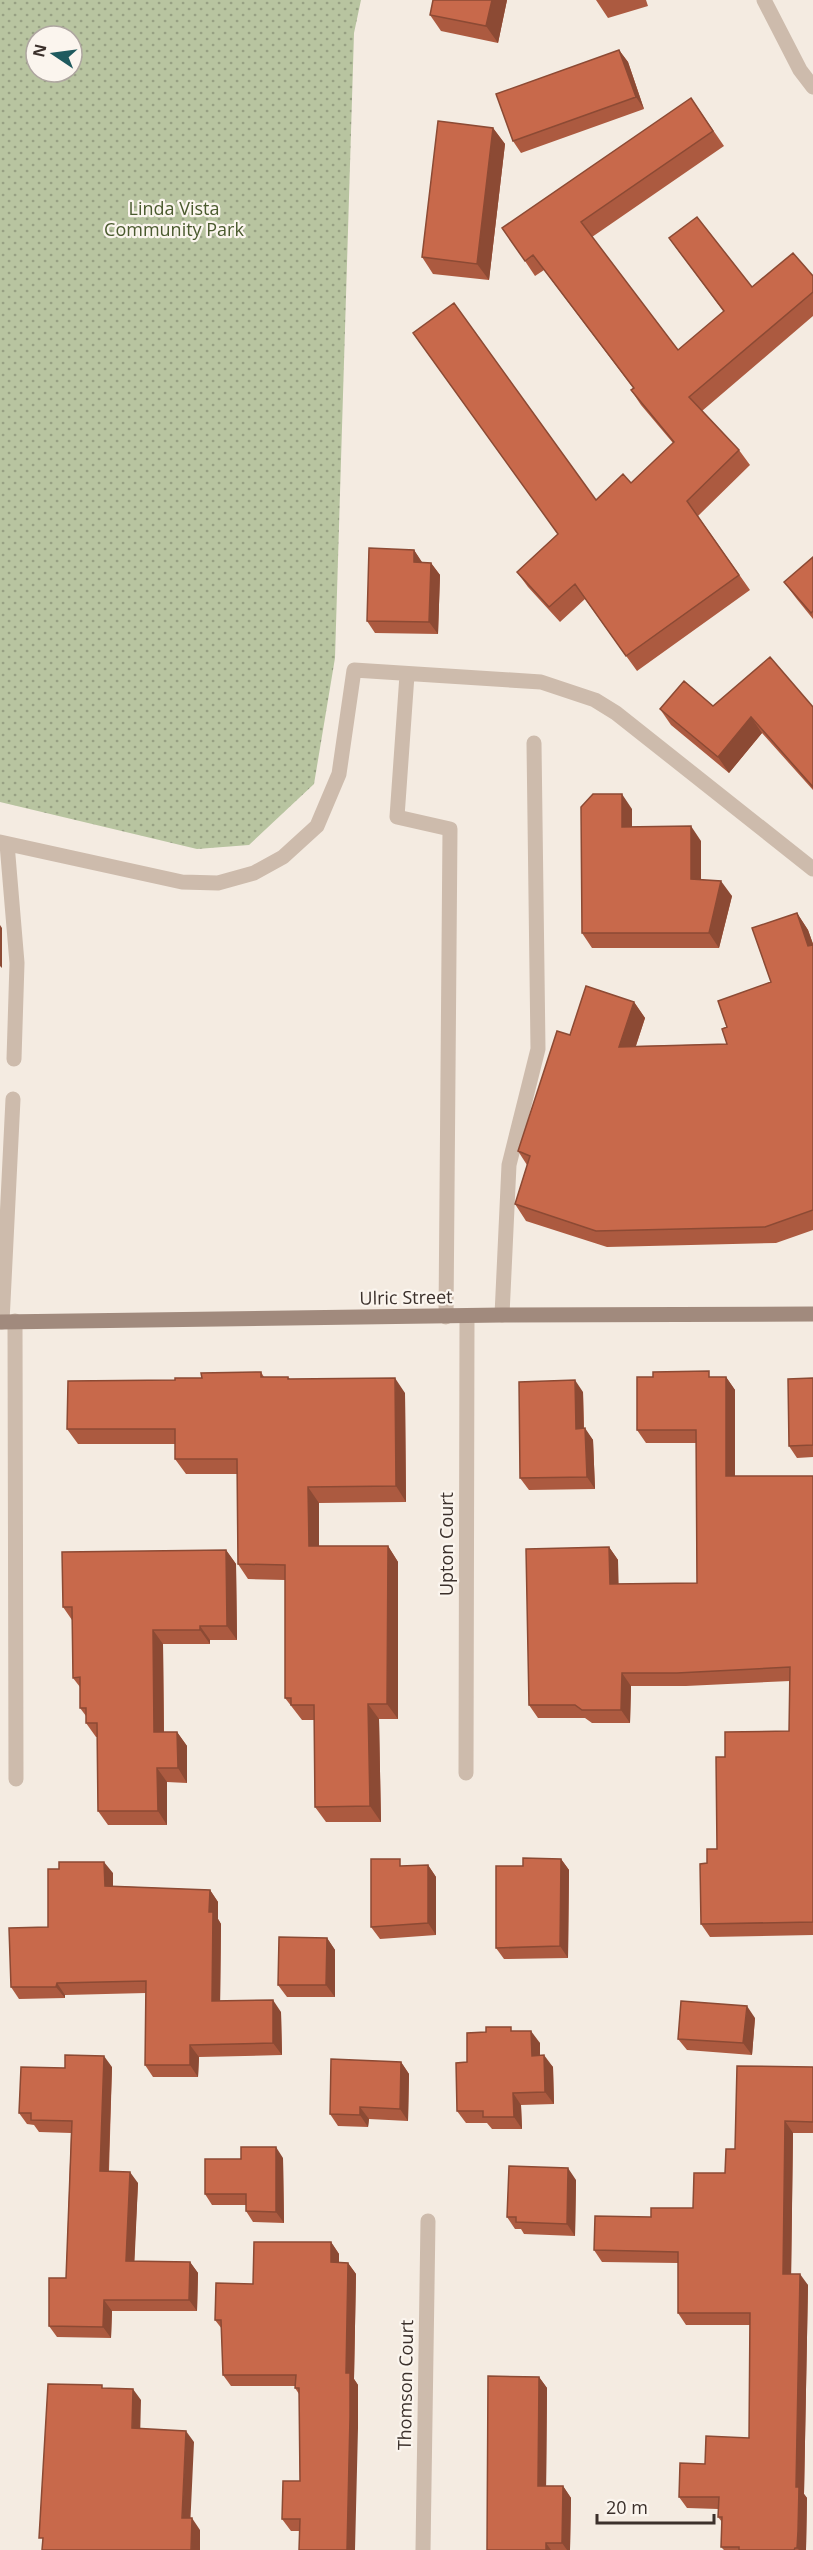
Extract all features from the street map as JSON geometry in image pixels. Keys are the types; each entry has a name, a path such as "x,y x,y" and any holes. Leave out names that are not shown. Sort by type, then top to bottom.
{"main road":[{"name":"Ulric Street","path":"6,1322 502,1315 813,1314"}],"street":[{"path":"764,0 800,70 813,87"},
{"path":"14,1059 16,963 4,843 182,882 218,883 254,873 283,856 317,826 339,774 354,670 541,682 595,700 616,713 813,870"},
{"path":"407,675 397,817 450,829 446,1317"},
{"path":"502,1315 509,1165 537,1049 534,743"},
{"path":"13,1099 6,1322 16,1779"},
{"name":"Upton Court","path":"466,1316 466,1773"},
{"name":"Thomson Court","path":"423,2550 428,2221"}],"green space":[{"name":"Linda Vista Community Park","path":"0,0 361,0 354,33 335,658 314,784 249,845 197,849 0,802"}],"building":[{"path":"433,0 492,0 486,26 430,15"},
{"path":"619,50 636,97 513,141 496,94"},
{"path":"691,98 713,131 581,222 678,350 724,311 669,238 697,217 752,287 793,253 813,276 813,292 689,397 739,450 687,501 739,575 626,656 575,584 549,607 517,572 558,534 413,333 454,303 596,500 623,474 631,483 674,442 631,390 634,388 533,255 525,261 502,228"},
{"path":"438,121 493,128 477,264 422,257"},
{"path":"369,548 414,550 414,562 431,563 429,622 367,621"},
{"path":"813,557 813,611 811,613 784,582"},
{"path":"770,657 813,707 813,787 751,717 718,757 660,709 684,681 713,706"},
{"path":"593,794 622,794 622,827 691,826 691,879 721,881 709,933 582,933 581,807"},
{"path":"797,913 808,946 813,945 813,1210 765,1227 596,1231 515,1204 530,1156 518,1151 557,1031 570,1035 586,986 634,1002 619,1047 727,1044 722,1029 727,1027 718,1001 771,982 752,928"},
{"path":"709,1371 709,1377 726,1377 726,1476 813,1476 813,1922 701,1924 700,1864 707,1863 707,1849 717,1849 716,1757 725,1757 725,1732 789,1731 790,1667 677,1673 622,1673 621,1710 582,1710 575,1705 529,1705 526,1549 609,1547 610,1584 697,1583 696,1430 637,1430 637,1377 653,1377 653,1372"},
{"path":"261,1372 261,1377 288,1377 288,1379 395,1378 396,1486 308,1487 309,1546 388,1546 387,1704 368,1704 370,1806 315,1807 314,1705 291,1705 291,1698 285,1698 285,1565 238,1564 237,1459 175,1459 175,1429 67,1429 68,1381 175,1380 175,1378 202,1378 201,1373"},
{"path":"813,1378 813,1445 789,1446 788,1379"},
{"path":"575,1380 576,1429 585,1428 587,1477 520,1478 519,1382"},
{"path":"226,1550 227,1626 200,1626 200,1630 153,1630 154,1732 177,1732 178,1768 157,1768 158,1811 98,1811 97,1723 86,1723 86,1708 80,1708 80,1677 73,1678 72,1607 63,1607 62,1552"},
{"path":"523,1858 561,1859 560,1946 496,1948 496,1866 523,1866"},
{"path":"371,1859 400,1859 400,1866 428,1865 428,1923 371,1927"},
{"path":"59,1862 104,1862 105,1886 210,1890 209,1912 213,1912 212,2001 273,2000 273,2043 190,2045 190,2065 145,2065 146,1981 57,1983 56,1987 11,1987 9,1928 48,1927 48,1869 59,1869"},
{"path":"279,1937 327,1938 326,1985 278,1985"},
{"path":"681,2001 747,2006 743,2043 678,2039"},
{"path":"486,2027 511,2027 511,2031 531,2031 532,2056 544,2055 545,2092 513,2093 514,2117 483,2117 483,2111 457,2111 456,2063 467,2062 467,2033 486,2032"},
{"path":"65,2055 104,2056 100,2171 130,2172 126,2261 190,2262 189,2300 104,2300 103,2327 49,2326 49,2278 66,2278 72,2121 31,2120 31,2113 19,2113 21,2067 65,2068"},
{"path":"331,2059 401,2062 400,2109 360,2107 360,2115 330,2114"},
{"path":"737,2066 813,2067 813,2122 785,2121 783,2274 800,2274 796,2487 799,2487 797,2548 794,2550 739,2550 739,2547 721,2547 722,2517 718,2517 719,2497 679,2497 680,2463 705,2464 706,2436 749,2438 750,2313 678,2313 678,2252 594,2250 595,2216 651,2217 651,2208 693,2208 694,2173 725,2173 726,2149 735,2149"},
{"path":"241,2147 276,2147 276,2212 246,2211 246,2194 205,2194 205,2159 241,2159"},
{"path":"509,2166 568,2168 567,2224 516,2222 516,2217 507,2217"},
{"path":"254,2242 331,2242 331,2262 348,2263 346,2373 350,2373 350,2417 347,2550 299,2550 300,2519 282,2519 283,2481 300,2481 299,2388 295,2388 296,2375 223,2375 221,2320 215,2320 216,2283 253,2284"},
{"path":"488,2376 539,2377 538,2486 563,2486 562,2543 546,2543 546,2550 487,2550"},
{"path":"48,2384 102,2385 102,2388 133,2389 132,2428 186,2431 182,2518 192,2518 191,2550 42,2550 43,2538 39,2538"}]}
